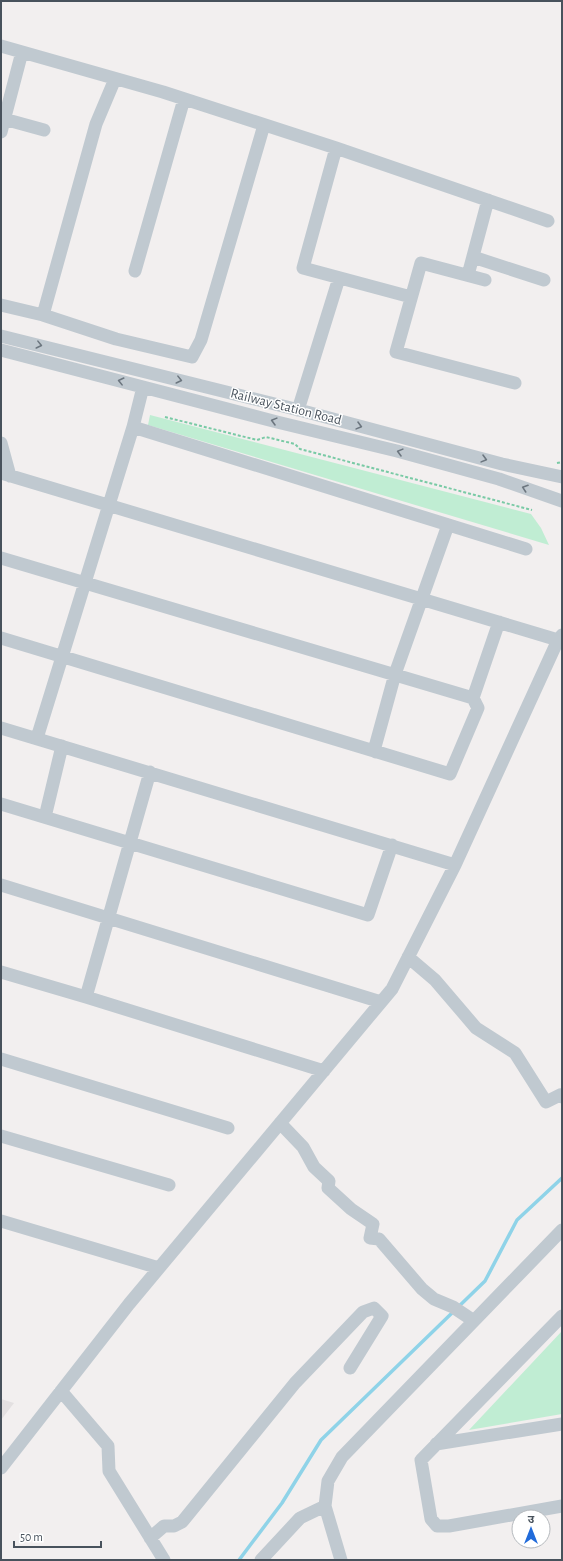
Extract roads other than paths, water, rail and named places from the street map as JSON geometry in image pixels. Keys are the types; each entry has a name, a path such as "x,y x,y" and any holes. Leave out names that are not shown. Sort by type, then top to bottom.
{"street":[{"path":"1,46 184,99 336,148 548,221"},
{"path":"22,52 3,126 44,130"},
{"path":"43,315 96,124 115,79"},
{"path":"135,271 184,99"},
{"path":"1,305 43,315 116,338 192,357 200,340 264,125"},
{"path":"336,148 303,268 412,297"},
{"path":"468,275 488,200"},
{"path":"473,257 544,280"},
{"path":"485,280 421,263 396,352 515,383"},
{"path":"298,410 339,278"},
{"name":"Railway Station Road","path":"1,336 562,478"},
{"name":"Railway Station Road","path":"1,350 277,422 397,451 499,479 562,501"},
{"path":"37,738 133,427 143,387"},
{"path":"133,427 526,549"},
{"path":"1,442 5,474 499,622 560,637 455,864 392,989 159,1268 61,1390 1,1468"},
{"path":"376,752 375,747 395,674 448,525"},
{"path":"1,558 473,698"},
{"path":"1,638 450,774 478,708 473,698 499,622"},
{"path":"1,728 455,864"},
{"path":"44,817 62,746"},
{"path":"86,997 150,772"},
{"path":"1,804 368,915 392,846"},
{"path":"1,885 381,1002"},
{"path":"408,957 435,980 476,1028 515,1053 546,1102 560,1095 562,1097"},
{"path":"1,972 324,1071"},
{"path":"1,1059 228,1128"},
{"path":"280,1123 303,1147 314,1167 329,1181 328,1188 351,1209 373,1224 370,1238 379,1239 422,1289 434,1299 453,1307 474,1321"},
{"path":"1,1136 169,1185"},
{"path":"1,1221 159,1268"},
{"path":"341,1560 325,1506 328,1481 342,1457 562,1230"},
{"path":"150,1538 164,1526 174,1526 182,1522 295,1383 363,1312 374,1308 382,1316 350,1368"},
{"path":"562,1316 421,1460 431,1519 437,1526 449,1526 562,1506"},
{"path":"61,1390 108,1446 109,1471 163,1559"},
{"path":"436,1444 562,1424"},
{"path":"261,1560 300,1518 325,1506"}],"waterway":[{"path":"239,1560 282,1503 321,1440 485,1281 517,1220 562,1178"}]}
